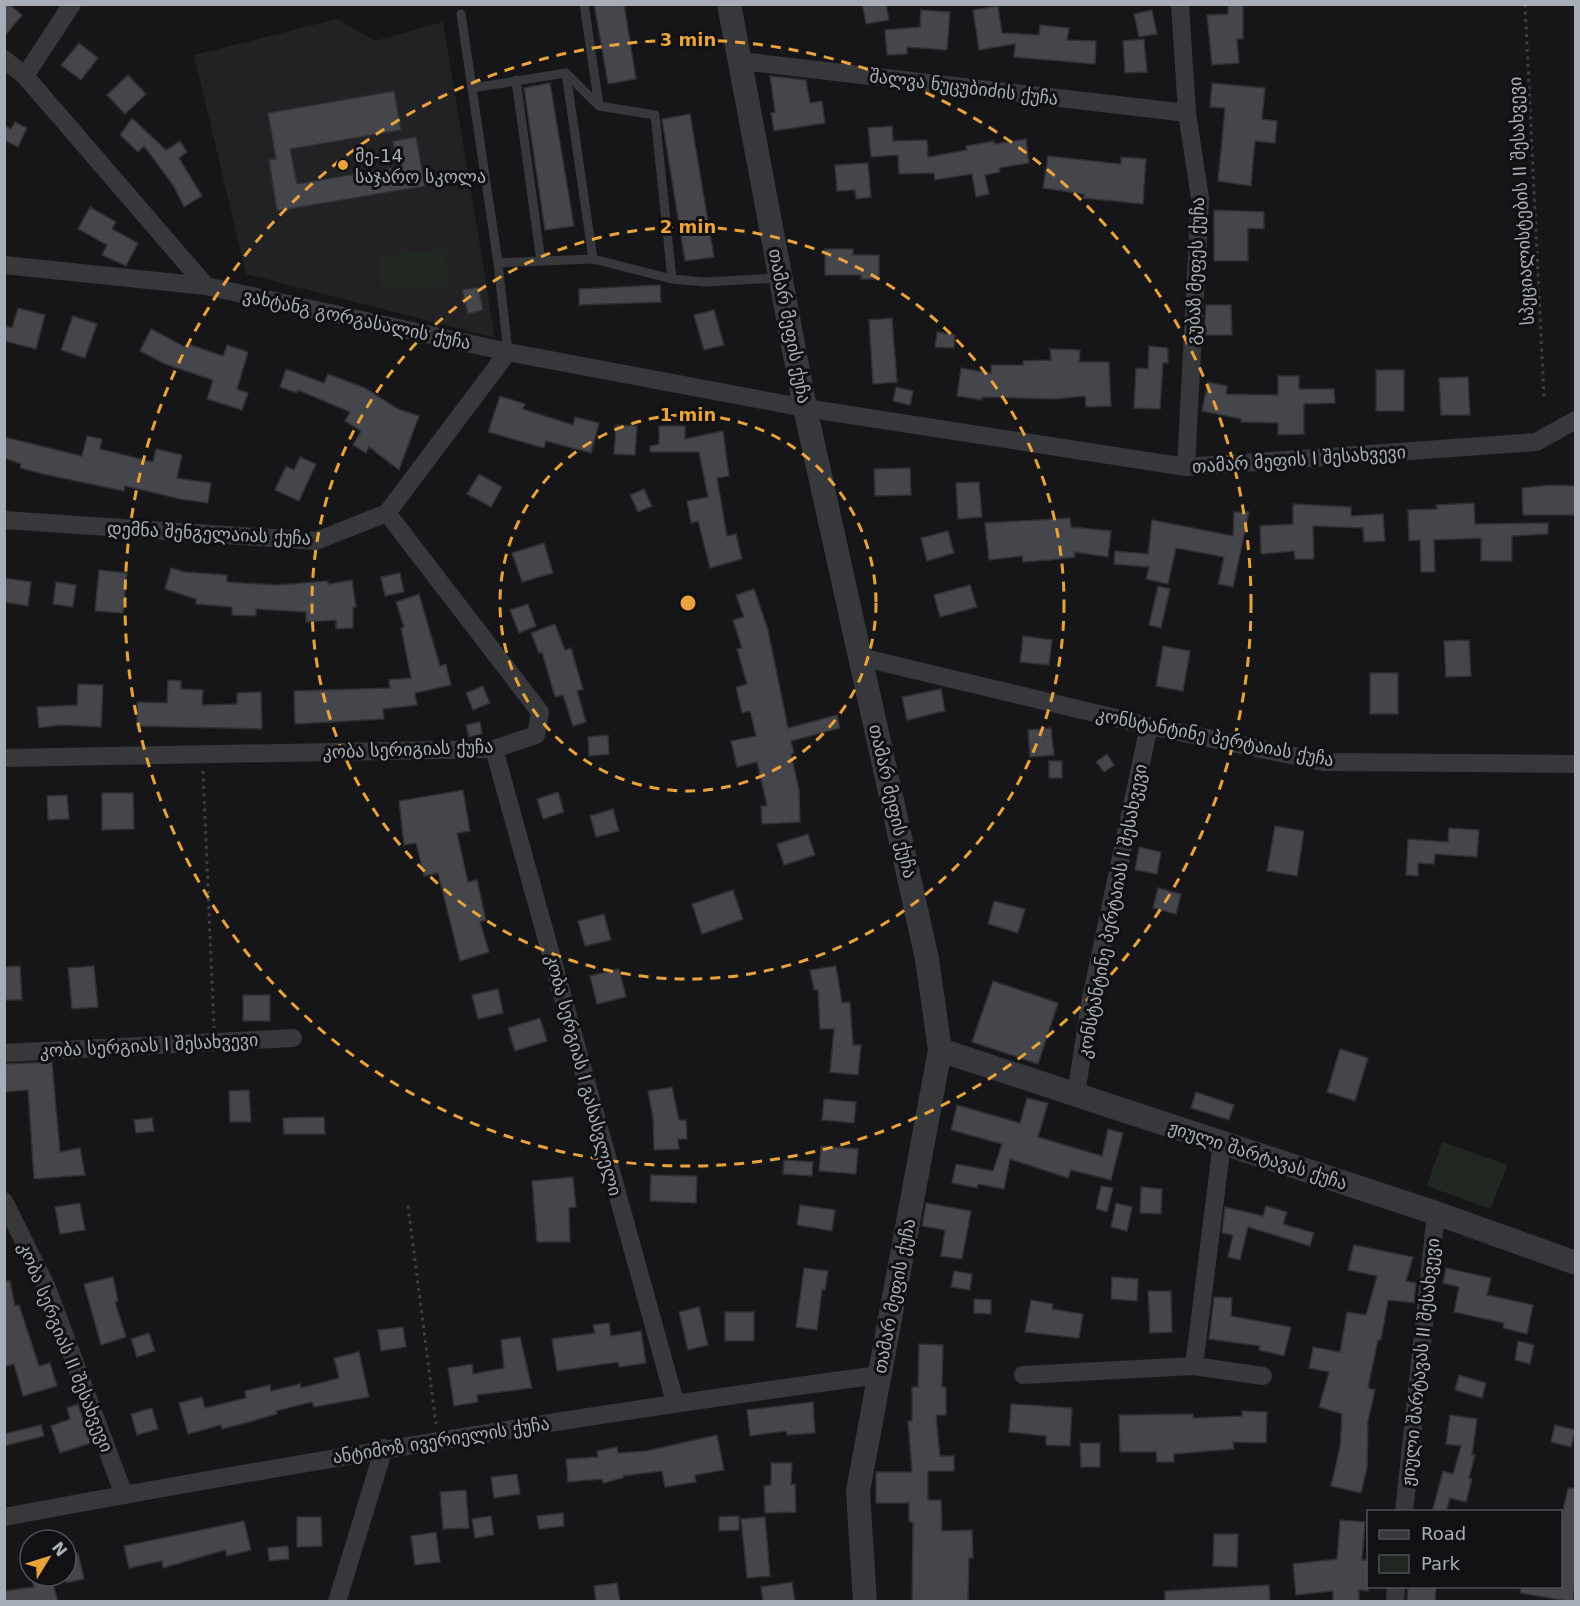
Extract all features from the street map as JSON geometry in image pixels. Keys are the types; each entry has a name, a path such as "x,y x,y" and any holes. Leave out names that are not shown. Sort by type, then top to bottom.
{"street":[{"path":"25,76 72,4"},
{"name":"თამარ მეფის ქუჩა","path":"729,4 806,408 927,959 940,1050 858,1491 865,1602"},
{"name":"გუბაზ მეფეს ქუჩა","path":"1180,4 1187,113 1200,198 1186,467"},
{"path":"4,59 25,76 206,286"},
{"name":"შალვა ნუცუბიძის ქუჩა","path":"741,61 1187,113"},
{"name":"ვახტანგ გორგასალის ქუჩა","path":"4,265 206,286 508,352 806,408"},
{"path":"387,513 508,352"},
{"name":"თამარ მეფის I შესახვევი","path":"806,408 1186,467 1536,442 1575,420"},
{"name":"დემნა შენგელაიას ქუჩა","path":"4,520 316,541 387,513"},
{"name":"კობა სერიგიას ქუჩა","path":"4,758 494,749 536,735 540,712 387,513"},
{"name":"კონსტანტინე პერტაიას ქუჩა","path":"860,657 1149,726 1324,762 1575,764"},
{"name":"კონსტანტინე პერტაიას I შესახვევი","path":"1076,1095 1090,1003 1149,726"},
{"name":"კობა სერგიას I გასასვლელი","path":"494,749 675,1402"},
{"name":"კობა სერგიას I შესახვევი","path":"4,1053 293,1038"},
{"name":"ჟიული შარტავას ქუჩა","path":"940,1050 1436,1213 1575,1263"},
{"path":"1194,1366 1222,1143"},
{"name":"კობა სერგიას II შესახვევი","path":"4,1201 46,1288 124,1495"},
{"name":"ჟიული შარტავას II შესახვევი","path":"1404,1510 1436,1213"},
{"path":"1023,1375 1194,1366 1263,1376"},
{"name":"ანტიმოზ ივერიელის ქუჩა","path":"4,1517 438,1439 675,1402 879,1375"},
{"path":"337,1602 384,1448"}],"lane":[{"path":"584,4 599,106"},
{"path":"460,14 498,262 508,352"},
{"path":"566,73 599,106 655,115 672,279"},
{"path":"472,88 566,73"},
{"path":"566,73 593,259"},
{"path":"516,80 541,261"},
{"path":"498,262 593,259 672,279 705,282 780,278"}],"path":[{"name":"სპეციალისტების II შესახვევი","path":"1525,4 1544,397"},
{"path":"202,754 214,1042"},
{"path":"408,1206 438,1439"}],"shaded area":[{"name":"მე-14 საჯარო სკოლა","path":"337,19 375,41 443,22 495,338 246,274 194,55"}],"green space":[{"path":"445,250 448,285 381,290 379,254"},
{"path":"1442,1142 1507,1165 1491,1209 1427,1186"}],"building":[{"path":"4,4 9,4 22,15 4,37"},
{"path":"594,4 624,4 636,79 608,84"},
{"path":"862,4 886,4 889,20 866,24"},
{"path":"1228,4 1243,4 1243,39 1237,39 1239,63 1212,65 1207,15 1228,14"},
{"path":"998,6 1002,33 1039,35 1040,25 1069,28 1067,40 1096,41 1095,64 1014,57 1015,44 979,50 973,10"},
{"path":"921,10 950,12 947,50 907,47 907,54 887,55 885,30 920,27"},
{"path":"1152,10 1157,34 1139,37 1134,14"},
{"path":"1144,39 1147,72 1125,73 1123,41"},
{"path":"79,43 98,58 81,80 61,65"},
{"path":"128,75 146,94 125,114 107,95"},
{"path":"770,76 806,80 810,103 822,101 825,123 774,131 771,113 775,112"},
{"path":"550,83 574,226 545,230 524,88"},
{"path":"1212,83 1265,88 1262,119 1277,121 1275,143 1255,141 1251,186 1218,181 1225,108 1210,107"},
{"path":"394,91 401,130 290,149 297,184 398,167 393,141 416,137 425,186 277,211 269,160 276,159 268,113"},
{"path":"690,114 714,257 685,261 662,119"},
{"path":"132,118 166,150 180,141 187,152 179,158 202,196 184,207 173,185 144,146 138,152 120,135"},
{"path":"15,122 27,128 18,147 4,140 4,125 11,129"},
{"path":"892,126 893,141 927,140 928,157 967,150 966,146 1026,139 1029,163 999,168 1000,172 985,175 989,194 976,197 972,174 935,180 934,173 899,174 898,155 871,157 868,128"},
{"path":"1048,156 1121,164 1121,157 1146,159 1143,204 1083,198 1084,194 1043,188"},
{"path":"868,163 871,197 856,199 855,190 837,191 835,165"},
{"path":"90,207 116,222 112,229 138,243 126,266 102,255 107,245 78,229"},
{"path":"1214,210 1264,212 1264,229 1248,228 1248,261 1214,261"},
{"path":"825,249 853,249 853,255 879,255 879,279 861,279 861,275 825,275"},
{"path":"660,285 661,302 579,305 579,289"},
{"path":"478,287 483,310 468,314 462,290"},
{"path":"1206,305 1231,305 1232,335 1204,335"},
{"path":"18,308 45,315 36,349 4,341 4,325 12,328"},
{"path":"714,310 724,345 704,350 694,315"},
{"path":"73,316 97,324 85,358 61,350"},
{"path":"892,318 897,382 873,384 869,320"},
{"path":"151,329 187,348 188,344 223,356 227,345 248,352 237,389 248,393 242,410 207,399 213,380 165,364 140,351"},
{"path":"937,332 955,335 954,348 935,347"},
{"path":"1149,346 1168,348 1168,363 1163,363 1160,409 1134,408 1136,368 1148,369"},
{"path":"1050,349 1080,350 1079,362 1109,362 1111,406 1086,407 1085,396 1055,399 982,397 982,400 957,396 961,368 991,373 991,365 1023,365 1023,361 1051,360"},
{"path":"286,369 324,383 328,374 365,388 398,409 419,416 399,470 369,447 366,453 353,445 361,431 345,421 350,412 298,390 297,393 280,387"},
{"path":"1376,370 1404,370 1404,411 1376,411"},
{"path":"1278,376 1299,376 1299,389 1334,389 1335,403 1304,404 1304,434 1278,435 1278,423 1241,422 1241,419 1202,411 1208,382 1227,386 1226,394 1278,395"},
{"path":"1468,377 1470,415 1441,415 1439,378"},
{"path":"896,387 913,391 910,405 893,401"},
{"path":"500,396 525,404 523,409 573,425 575,417 599,423 591,453 546,441 544,448 488,432"},
{"path":"616,425 637,426 635,455 614,454"},
{"path":"659,426 685,426 685,439 723,431 729,476 717,478 727,536 736,534 742,559 710,568 698,521 691,523 687,501 708,497 699,452 650,452 650,446 659,444"},
{"path":"87,436 102,439 100,449 153,462 156,449 182,455 177,478 211,483 208,503 125,486 124,491 43,474 20,468 21,464 4,458 4,437 82,456"},
{"path":"300,457 316,464 299,501 275,490 286,466 294,470"},
{"path":"910,468 911,495 875,496 874,469"},
{"path":"479,474 502,487 491,507 467,494"},
{"path":"979,482 982,517 958,519 956,483"},
{"path":"1551,485 1575,486 1575,515 1523,515 1522,488"},
{"path":"644,489 652,506 638,512 630,495"},
{"path":"1474,503 1475,524 1548,523 1548,534 1512,536 1512,561 1481,561 1481,538 1434,540 1435,572 1421,572 1420,540 1409,541 1408,510 1437,509 1436,505"},
{"path":"1293,504 1351,507 1351,516 1383,514 1385,541 1364,542 1363,528 1313,526 1314,559 1295,559 1294,551 1261,554 1260,526 1293,524"},
{"path":"1234,512 1249,512 1233,587 1218,584 1224,557 1176,548 1168,584 1146,579 1149,567 1114,564 1115,551 1148,554 1152,520 1233,536"},
{"path":"1070,518 1071,527 1111,531 1108,557 1074,552 1075,557 1049,560 1023,562 1022,556 989,560 985,523"},
{"path":"948,531 954,553 927,561 921,538"},
{"path":"544,543 553,573 522,582 512,553"},
{"path":"171,568 185,572 227,575 227,582 277,585 328,581 328,584 352,580 356,607 353,608 353,628 336,629 336,620 306,622 306,612 256,609 256,616 232,615 232,607 196,604 196,599 165,589"},
{"path":"99,570 127,573 123,613 95,611"},
{"path":"400,573 404,592 385,596 381,577"},
{"path":"4,578 31,582 28,606 4,602"},
{"path":"56,582 76,585 73,607 53,604"},
{"path":"970,585 977,607 940,617 934,595"},
{"path":"1158,586 1170,589 1161,628 1149,625"},
{"path":"754,589 768,630 788,728 837,715 840,728 791,741 794,753 791,754 799,790 800,822 762,824 761,806 767,806 757,762 737,767 731,741 756,736 750,711 742,713 736,687 747,684 737,649 742,648 733,620 744,617 736,595"},
{"path":"419,594 440,666 446,664 451,685 415,693 417,705 383,709 384,719 295,724 294,691 390,688 389,680 411,678 401,628 404,627 396,602"},
{"path":"528,604 536,626 519,633 510,610"},
{"path":"555,624 565,650 571,648 583,689 577,691 586,722 573,726 563,695 555,697 542,652 539,653 531,633"},
{"path":"1023,636 1052,640 1049,665 1020,662"},
{"path":"1469,640 1471,676 1446,677 1444,641"},
{"path":"1163,646 1190,651 1183,691 1156,686"},
{"path":"1370,673 1398,673 1398,714 1370,714"},
{"path":"168,680 181,681 181,689 203,690 202,705 237,704 237,693 261,692 262,729 137,726 137,702 167,703"},
{"path":"78,684 103,685 101,727 60,725 39,728 37,707 77,705"},
{"path":"483,686 490,703 473,710 466,693"},
{"path":"941,689 945,711 907,720 902,697"},
{"path":"480,722 482,734 469,737 466,725"},
{"path":"1051,728 1054,755 1030,757 1028,730"},
{"path":"608,735 609,754 589,756 588,737"},
{"path":"1107,754 1114,765 1104,772 1096,762"},
{"path":"1049,761 1062,761 1062,778 1049,778"},
{"path":"463,790 470,831 457,833 468,882 477,880 486,920 480,922 489,952 460,961 438,873 424,876 416,843 404,845 399,801"},
{"path":"558,792 564,812 543,819 537,799"},
{"path":"102,793 133,793 134,829 102,830"},
{"path":"67,795 69,819 48,820 47,796"},
{"path":"613,809 619,831 596,837 590,816"},
{"path":"1275,826 1304,831 1297,876 1267,871"},
{"path":"1449,828 1479,830 1477,857 1435,854 1434,864 1418,863 1418,876 1406,875 1408,839 1448,842"},
{"path":"808,834 815,855 784,865 777,844"},
{"path":"1139,847 1161,852 1157,874 1135,870"},
{"path":"1158,888 1181,894 1176,914 1153,908"},
{"path":"733,890 743,919 702,934 692,904"},
{"path":"994,901 1025,909 1018,933 988,924"},
{"path":"604,914 611,940 585,946 578,921"},
{"path":"20,966 22,1000 4,1000 4,967"},
{"path":"94,966 98,1007 72,1009 68,968"},
{"path":"836,966 842,1003 850,1002 853,1045 861,1045 858,1075 830,1072 834,1029 820,1029 818,990 814,990 810,970"},
{"path":"619,969 626,997 597,1004 590,976"},
{"path":"993,981 1058,1003 1038,1064 972,1042"},
{"path":"498,989 503,1013 478,1019 472,995"},
{"path":"243,995 270,995 270,1021 243,1021"},
{"path":"540,1018 547,1041 515,1051 508,1028"},
{"path":"1340,1049 1368,1058 1355,1101 1327,1092"},
{"path":"52,1062 60,1152 80,1148 85,1175 34,1179 28,1090 4,1092 4,1064"},
{"path":"672,1087 679,1120 686,1120 687,1139 678,1139 679,1149 654,1150 653,1118 648,1091"},
{"path":"249,1090 251,1122 230,1122 229,1091"},
{"path":"1196,1092 1234,1105 1229,1120 1191,1108"},
{"path":"1027,1098 1048,1103 1038,1137 1102,1156 1108,1129 1123,1133 1111,1180 1071,1170 1068,1178 1010,1159 1004,1189 978,1184 977,1188 952,1183 956,1164 993,1171 1002,1144 951,1130 957,1105 1020,1123"},
{"path":"824,1099 856,1102 854,1123 822,1120"},
{"path":"324,1117 325,1134 284,1134 283,1118"},
{"path":"152,1118 154,1131 136,1133 134,1120"},
{"path":"821,1146 858,1149 856,1174 819,1171"},
{"path":"784,1160 813,1162 812,1176 783,1174"},
{"path":"651,1175 697,1176 696,1203 650,1201"},
{"path":"573,1177 576,1207 569,1208 570,1242 537,1242 532,1181"},
{"path":"1101,1186 1113,1188 1107,1212 1096,1209"},
{"path":"1141,1187 1162,1189 1161,1214 1140,1213"},
{"path":"80,1203 85,1230 60,1234 55,1207"},
{"path":"926,1203 971,1211 962,1259 941,1256 945,1230 922,1226"},
{"path":"1116,1203 1132,1207 1127,1231 1111,1227"},
{"path":"800,1205 835,1210 832,1231 797,1225"},
{"path":"1266,1206 1287,1212 1283,1224 1314,1233 1310,1246 1248,1227 1240,1260 1228,1257 1233,1235 1222,1233 1225,1207 1263,1216"},
{"path":"1354,1245 1413,1257 1406,1281 1416,1283 1414,1303 1388,1300 1381,1340 1378,1340 1368,1388 1375,1390 1368,1421 1367,1468 1361,1493 1331,1486 1340,1447 1342,1414 1319,1407 1329,1372 1309,1368 1313,1347 1340,1352 1347,1312 1366,1315 1377,1276 1348,1270"},
{"path":"804,1268 828,1271 825,1290 822,1289 817,1330 796,1327"},
{"path":"1446,1268 1491,1278 1487,1295 1533,1305 1527,1334 1503,1328 1504,1323 1454,1312 1459,1287 1443,1283"},
{"path":"954,1271 972,1274 970,1290 951,1287"},
{"path":"113,1277 118,1301 115,1302 126,1337 101,1345 84,1284"},
{"path":"1112,1277 1138,1279 1137,1301 1111,1299"},
{"path":"4,1281 10,1281 15,1306 19,1305 39,1366 50,1363 57,1386 23,1396 14,1364 4,1367"},
{"path":"1148,1291 1171,1291 1172,1332 1150,1333"},
{"path":"1214,1297 1232,1298 1231,1316 1291,1327 1284,1356 1259,1350 1260,1346 1209,1339"},
{"path":"974,1299 991,1300 991,1314 974,1313"},
{"path":"1031,1300 1053,1304 1052,1309 1083,1314 1079,1338 1025,1332"},
{"path":"699,1307 708,1345 688,1350 679,1312"},
{"path":"725,1312 754,1312 754,1341 725,1341"},
{"path":"609,1323 611,1336 641,1331 646,1363 619,1367 618,1362 557,1371 552,1339 595,1333 593,1325"},
{"path":"403,1327 406,1347 381,1351 378,1330"},
{"path":"149,1333 155,1351 137,1357 131,1339"},
{"path":"520,1337 532,1388 477,1395 478,1402 454,1406 448,1368 472,1364 473,1374 504,1368 501,1340"},
{"path":"1518,1341 1534,1345 1530,1364 1515,1360"},
{"path":"919,1344 943,1345 942,1387 946,1387 946,1415 936,1415 940,1456 954,1456 954,1471 928,1471 928,1500 941,1500 942,1531 972,1530 973,1558 969,1558 968,1602 912,1602 913,1522 909,1522 909,1503 876,1503 876,1472 912,1472 908,1421 912,1421 912,1387 918,1387"},
{"path":"359,1352 369,1397 314,1407 312,1402 222,1429 221,1425 188,1434 179,1403 202,1397 205,1408 246,1398 245,1391 270,1385 271,1391 300,1384 301,1388 339,1378 334,1358"},
{"path":"1459,1375 1486,1383 1482,1398 1455,1390"},
{"path":"813,1402 815,1433 787,1435 786,1431 750,1436 747,1410"},
{"path":"78,1404 91,1443 60,1453 51,1426 70,1419 67,1408"},
{"path":"1011,1404 1072,1408 1070,1446 1046,1445 1046,1436 1009,1432"},
{"path":"152,1408 158,1429 137,1435 131,1414"},
{"path":"1242,1411 1267,1412 1266,1443 1233,1442 1234,1449 1174,1454 1174,1462 1157,1462 1156,1452 1120,1452 1119,1415 1193,1414 1193,1418 1242,1416"},
{"path":"1450,1415 1477,1419 1472,1455 1475,1455 1469,1478 1472,1479 1466,1502 1450,1498 1447,1510 1433,1510 1443,1471 1453,1474 1461,1446 1446,1444"},
{"path":"41,1425 44,1436 4,1446 4,1434"},
{"path":"1555,1425 1575,1430 1571,1447 1551,1442"},
{"path":"717,1435 724,1470 695,1475 696,1482 665,1487 662,1471 623,1476 623,1478 603,1483 602,1479 568,1482 566,1459 598,1457 597,1451 617,1447 618,1453 646,1451"},
{"path":"1080,1443 1100,1443 1100,1467 1081,1467"},
{"path":"771,1463 792,1463 791,1485 795,1484 796,1512 765,1513 764,1486 771,1485"},
{"path":"517,1474 520,1494 494,1498 491,1477"},
{"path":"1568,1488 1575,1488 1573,1602 1520,1593 1521,1588 1562,1588 1562,1515"},
{"path":"466,1490 469,1528 443,1529 440,1492"},
{"path":"563,1513 564,1526 539,1529 537,1516"},
{"path":"491,1516 494,1535 475,1538 472,1519"},
{"path":"739,1516 739,1530 719,1531 719,1517"},
{"path":"297,1517 321,1517 322,1546 297,1547"},
{"path":"765,1517 770,1576 747,1578 741,1519"},
{"path":"1340,1520 1365,1522 1362,1560 1367,1560 1368,1591 1359,1590 1359,1602 1333,1602 1333,1591 1296,1595 1293,1564 1337,1559"},
{"path":"244,1521 251,1550 227,1556 225,1550 163,1568 162,1561 129,1568 124,1546"},
{"path":"436,1532 440,1562 415,1565 411,1536"},
{"path":"1214,1534 1238,1534 1237,1567 1213,1566"},
{"path":"288,1546 289,1559 269,1561 268,1548"},
{"path":"78,1553 84,1579 78,1580"},
{"path":"792,1582 795,1602 763,1602 761,1587"},
{"path":"617,1583 620,1602 596,1602 594,1586"},
{"path":"1269,1585 1270,1602 1165,1602 1165,1591"},
{"path":"54,1588 58,1602 4,1602 4,1591"},
{"path":"1408,1588 1436,1588 1435,1602 1407,1602"}],"place":[{"name":"მე-14 საჯარო სკოლა","path":"343,165"}]}
